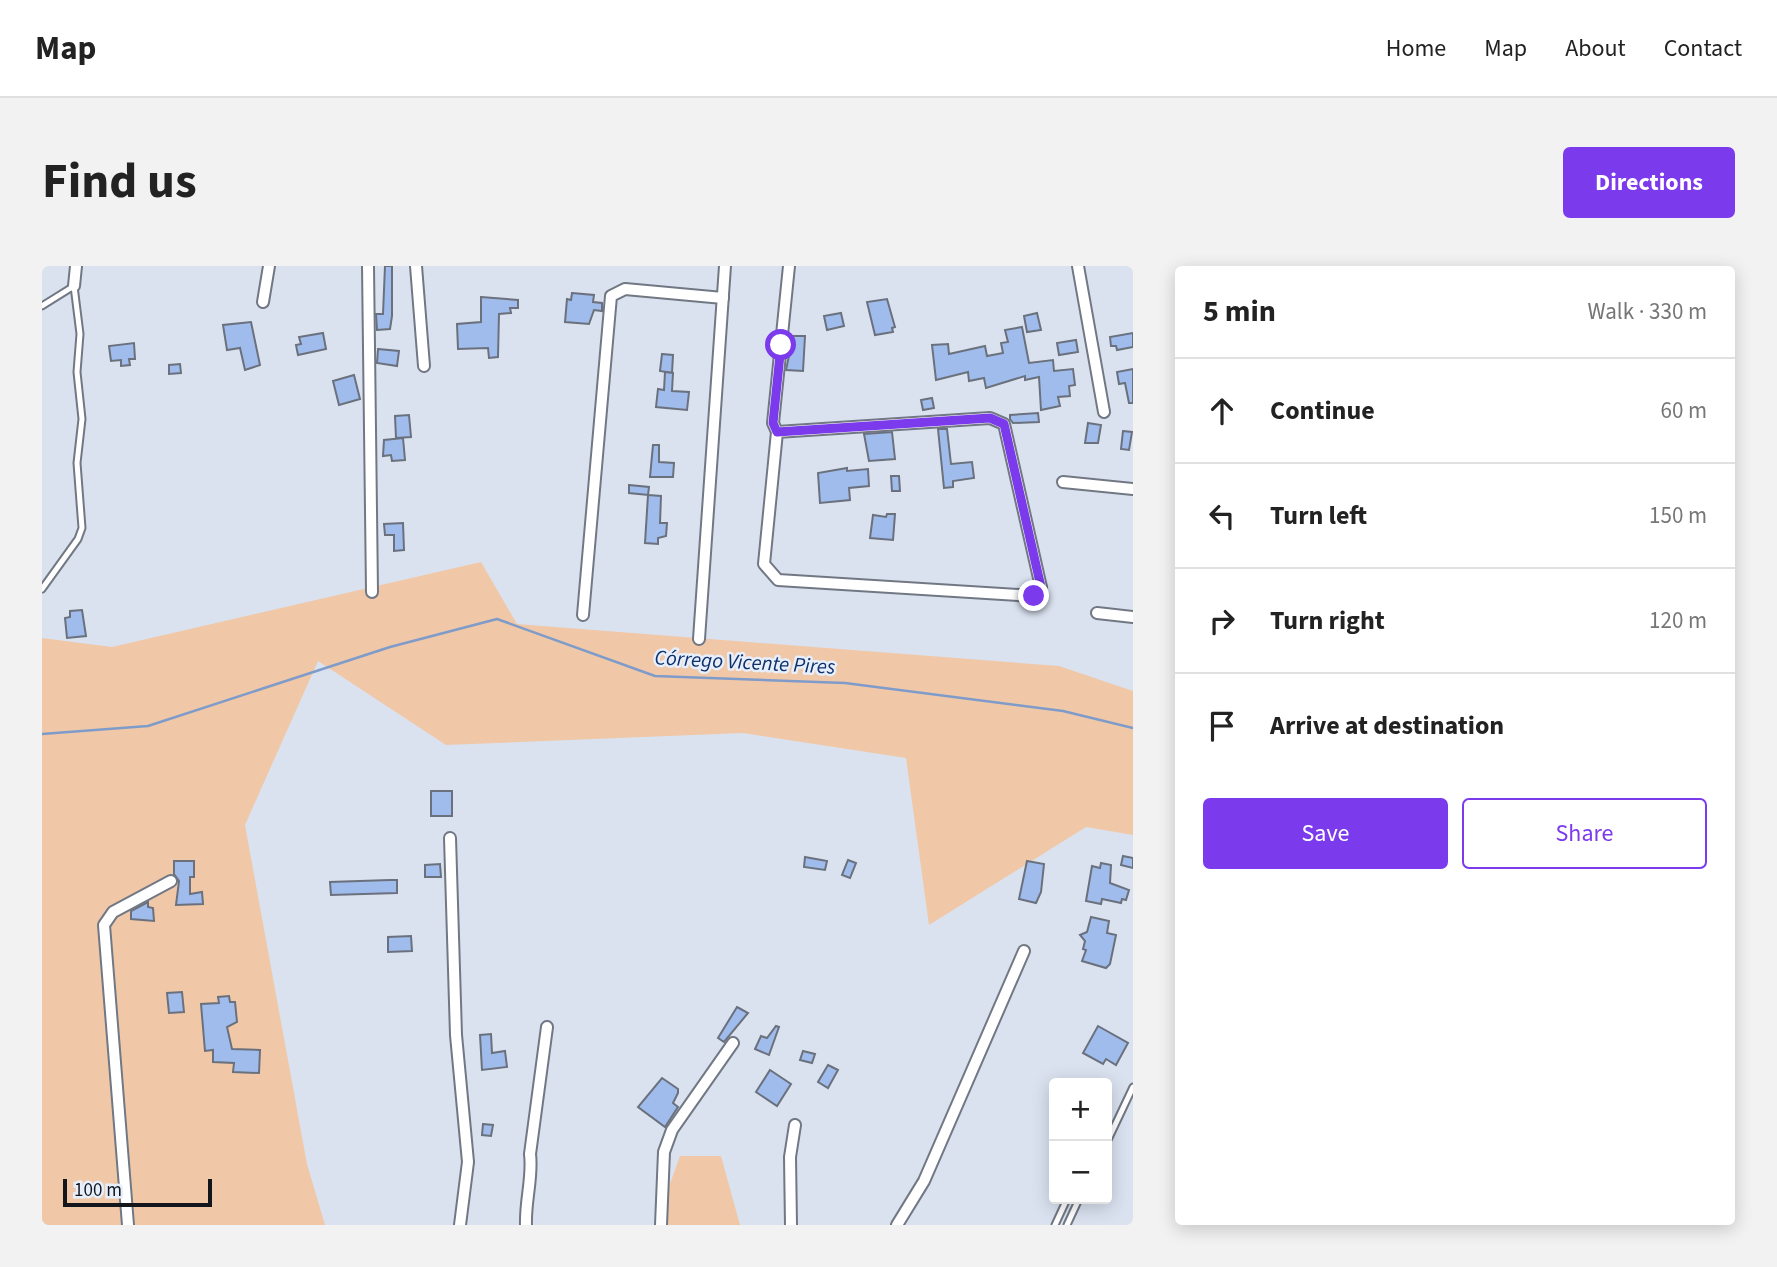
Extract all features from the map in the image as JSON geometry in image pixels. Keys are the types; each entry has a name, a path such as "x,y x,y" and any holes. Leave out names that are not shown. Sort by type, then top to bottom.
{"street":[{"path":"74,286 76,266"},
{"path":"263,302 269,266"},
{"path":"368,266 372,592"},
{"path":"415,266 424,366"},
{"path":"699,639 725,266"},
{"path":"777,432 990,418 1004,424 1041,587 1034,596 778,580 764,564 777,432 773,423 789,266"},
{"path":"1078,266 1104,412"},
{"path":"583,615 611,296 625,289 723,298"},
{"path":"1063,482 1133,489"},
{"path":"1097,613 1133,617"},
{"path":"450,838 456,1035 468,1162 460,1225"},
{"path":"128,1225 104,925 113,912 170,881"},
{"path":"897,1225 924,1181 1024,951"},
{"path":"526,1225 526,1188 532,1167 530,1154 547,1027"},
{"path":"661,1225 664,1152 672,1130 733,1043"},
{"path":"791,1225 790,1157 795,1125"}],"lane":[{"path":"42,306 74,286 80,334 77,372 82,419 77,463 82,528 78,539 42,589"},
{"path":"1107,1141 1133,1087"},
{"path":"1055,1225 1065,1204"},
{"path":"1067,1225 1077,1204"}],"shaded area":[{"path":"481,562 517,624 1059,666 1133,691 1133,835 1086,827 929,925 906,758 743,733 446,745 318,661 245,825 307,1164 325,1225 42,1225 42,638 112,647"},
{"path":"680,1156 721,1156 740,1225 655,1225"}],"building":[{"path":"385,266 392,266 392,316 390,329 377,330 376,314 383,314"},
{"path":"572,293 594,295 593,302 602,303 602,311 594,310 589,324 565,322 567,299 571,300"},
{"path":"481,297 518,300 518,308 510,308 511,313 499,314 498,357 489,358 488,348 458,349 457,324 481,322"},
{"path":"887,299 895,327 892,328 893,332 875,335 867,302"},
{"path":"841,313 844,326 827,330 824,316"},
{"path":"1037,313 1041,330 1027,332 1024,316"},
{"path":"251,322 260,365 245,370 240,348 227,350 223,325"},
{"path":"1022,327 1029,363 1053,360 1054,371 1073,369 1075,385 1069,386 1070,396 1058,397 1060,406 1041,410 1039,377 1025,380 1025,376 986,388 984,378 969,381 968,372 936,380 932,345 948,344 949,354 985,346 987,356 1003,353 1001,343 1008,342 1005,330"},
{"path":"323,333 326,349 298,355 296,345 301,344 299,337"},
{"path":"1133,333 1133,347 1117,350 1116,346 1111,346 1110,337"},
{"path":"793,336 805,336 803,371 786,370"},
{"path":"1076,340 1078,352 1059,355 1057,343"},
{"path":"134,343 135,359 129,359 130,365 121,366 121,360 111,361 109,346"},
{"path":"378,349 399,351 397,366 377,363"},
{"path":"662,354 673,355 672,373 660,371"},
{"path":"180,364 181,373 169,374 169,365"},
{"path":"1133,369 1133,403 1129,403 1125,383 1119,384 1117,372"},
{"path":"665,372 673,373 672,391 689,392 687,410 656,407 658,389 664,390"},
{"path":"354,375 360,399 339,405 333,381"},
{"path":"932,398 934,408 923,410 921,400"},
{"path":"1038,413 1039,422 1013,423 1010,419 1010,415"},
{"path":"409,415 411,437 396,438 395,416"},
{"path":"1088,423 1101,425 1098,443 1085,443"},
{"path":"938,429 947,429 951,464 972,462 974,478 953,481 953,487 944,488"},
{"path":"1123,431 1132,432 1129,450 1121,449"},
{"path":"892,432 895,459 869,461 864,434"},
{"path":"403,438 405,460 392,461 391,455 383,456 384,440"},
{"path":"653,445 659,445 659,462 674,463 673,477 650,477"},
{"path":"847,468 847,471 868,469 869,486 849,488 850,500 820,503 818,473"},
{"path":"891,476 899,476 900,491 892,491"},
{"path":"629,485 649,487 648,495 629,493"},
{"path":"648,495 661,496 660,523 667,523 666,536 658,538 658,544 645,543"},
{"path":"887,514 895,514 893,540 870,538 873,515 886,517"},
{"path":"403,523 404,550 394,551 394,535 385,535 384,524"},
{"path":"82,610 86,636 67,638 65,618 70,617 70,611"},
{"path":"431,791 452,791 452,816 431,816"},
{"path":"1123,856 1133,858 1133,868 1121,865"},
{"path":"805,857 827,861 825,870 804,867"},
{"path":"848,860 856,863 850,878 842,875"},
{"path":"174,861 194,861 190,894 202,892 203,904 176,905 179,881 174,874"},
{"path":"1027,861 1044,864 1041,892 1036,903 1019,899"},
{"path":"1101,863 1111,865 1110,883 1129,890 1126,900 1122,899 1121,903 1102,899 1101,904 1086,901 1092,866 1100,868"},
{"path":"440,864 441,877 425,877 425,865"},
{"path":"397,880 397,893 331,895 330,882"},
{"path":"148,902 148,907 153,908 154,921 131,919 131,911"},
{"path":"1091,917 1109,921 1107,933 1116,935 1110,964 1106,968 1082,961 1086,950 1083,949 1085,941 1080,935 1087,932"},
{"path":"411,936 412,951 388,952 388,937"},
{"path":"182,992 184,1012 169,1013 167,993"},
{"path":"229,996 230,1002 235,1002 237,1022 227,1027 232,1049 260,1050 259,1073 233,1072 234,1063 213,1062 213,1050 205,1051 201,1004 219,1003 218,997"},
{"path":"737,1007 748,1013 724,1042 718,1038"},
{"path":"776,1026 779,1027 769,1055 755,1049 761,1036 767,1038"},
{"path":"1098,1026 1128,1043 1116,1065 1106,1059 1103,1064 1083,1053"},
{"path":"491,1034 492,1053 505,1051 507,1067 482,1070 480,1035"},
{"path":"803,1051 815,1054 812,1063 800,1060"},
{"path":"828,1065 838,1070 828,1088 818,1082"},
{"path":"770,1070 791,1084 777,1106 756,1092"},
{"path":"662,1078 678,1089 673,1103 678,1107 665,1127 638,1107"},
{"path":"483,1124 493,1125 491,1136 482,1135"}],"waterway":[{"name":"Córrego Vicente Pires","path":"42,734 148,726 390,647 497,619 655,676 845,683 1063,711 1133,728"}],"route":[{"path":"781,345 773,423 777,432 990,418 1004,424 1041,587 1034,596"}]}
